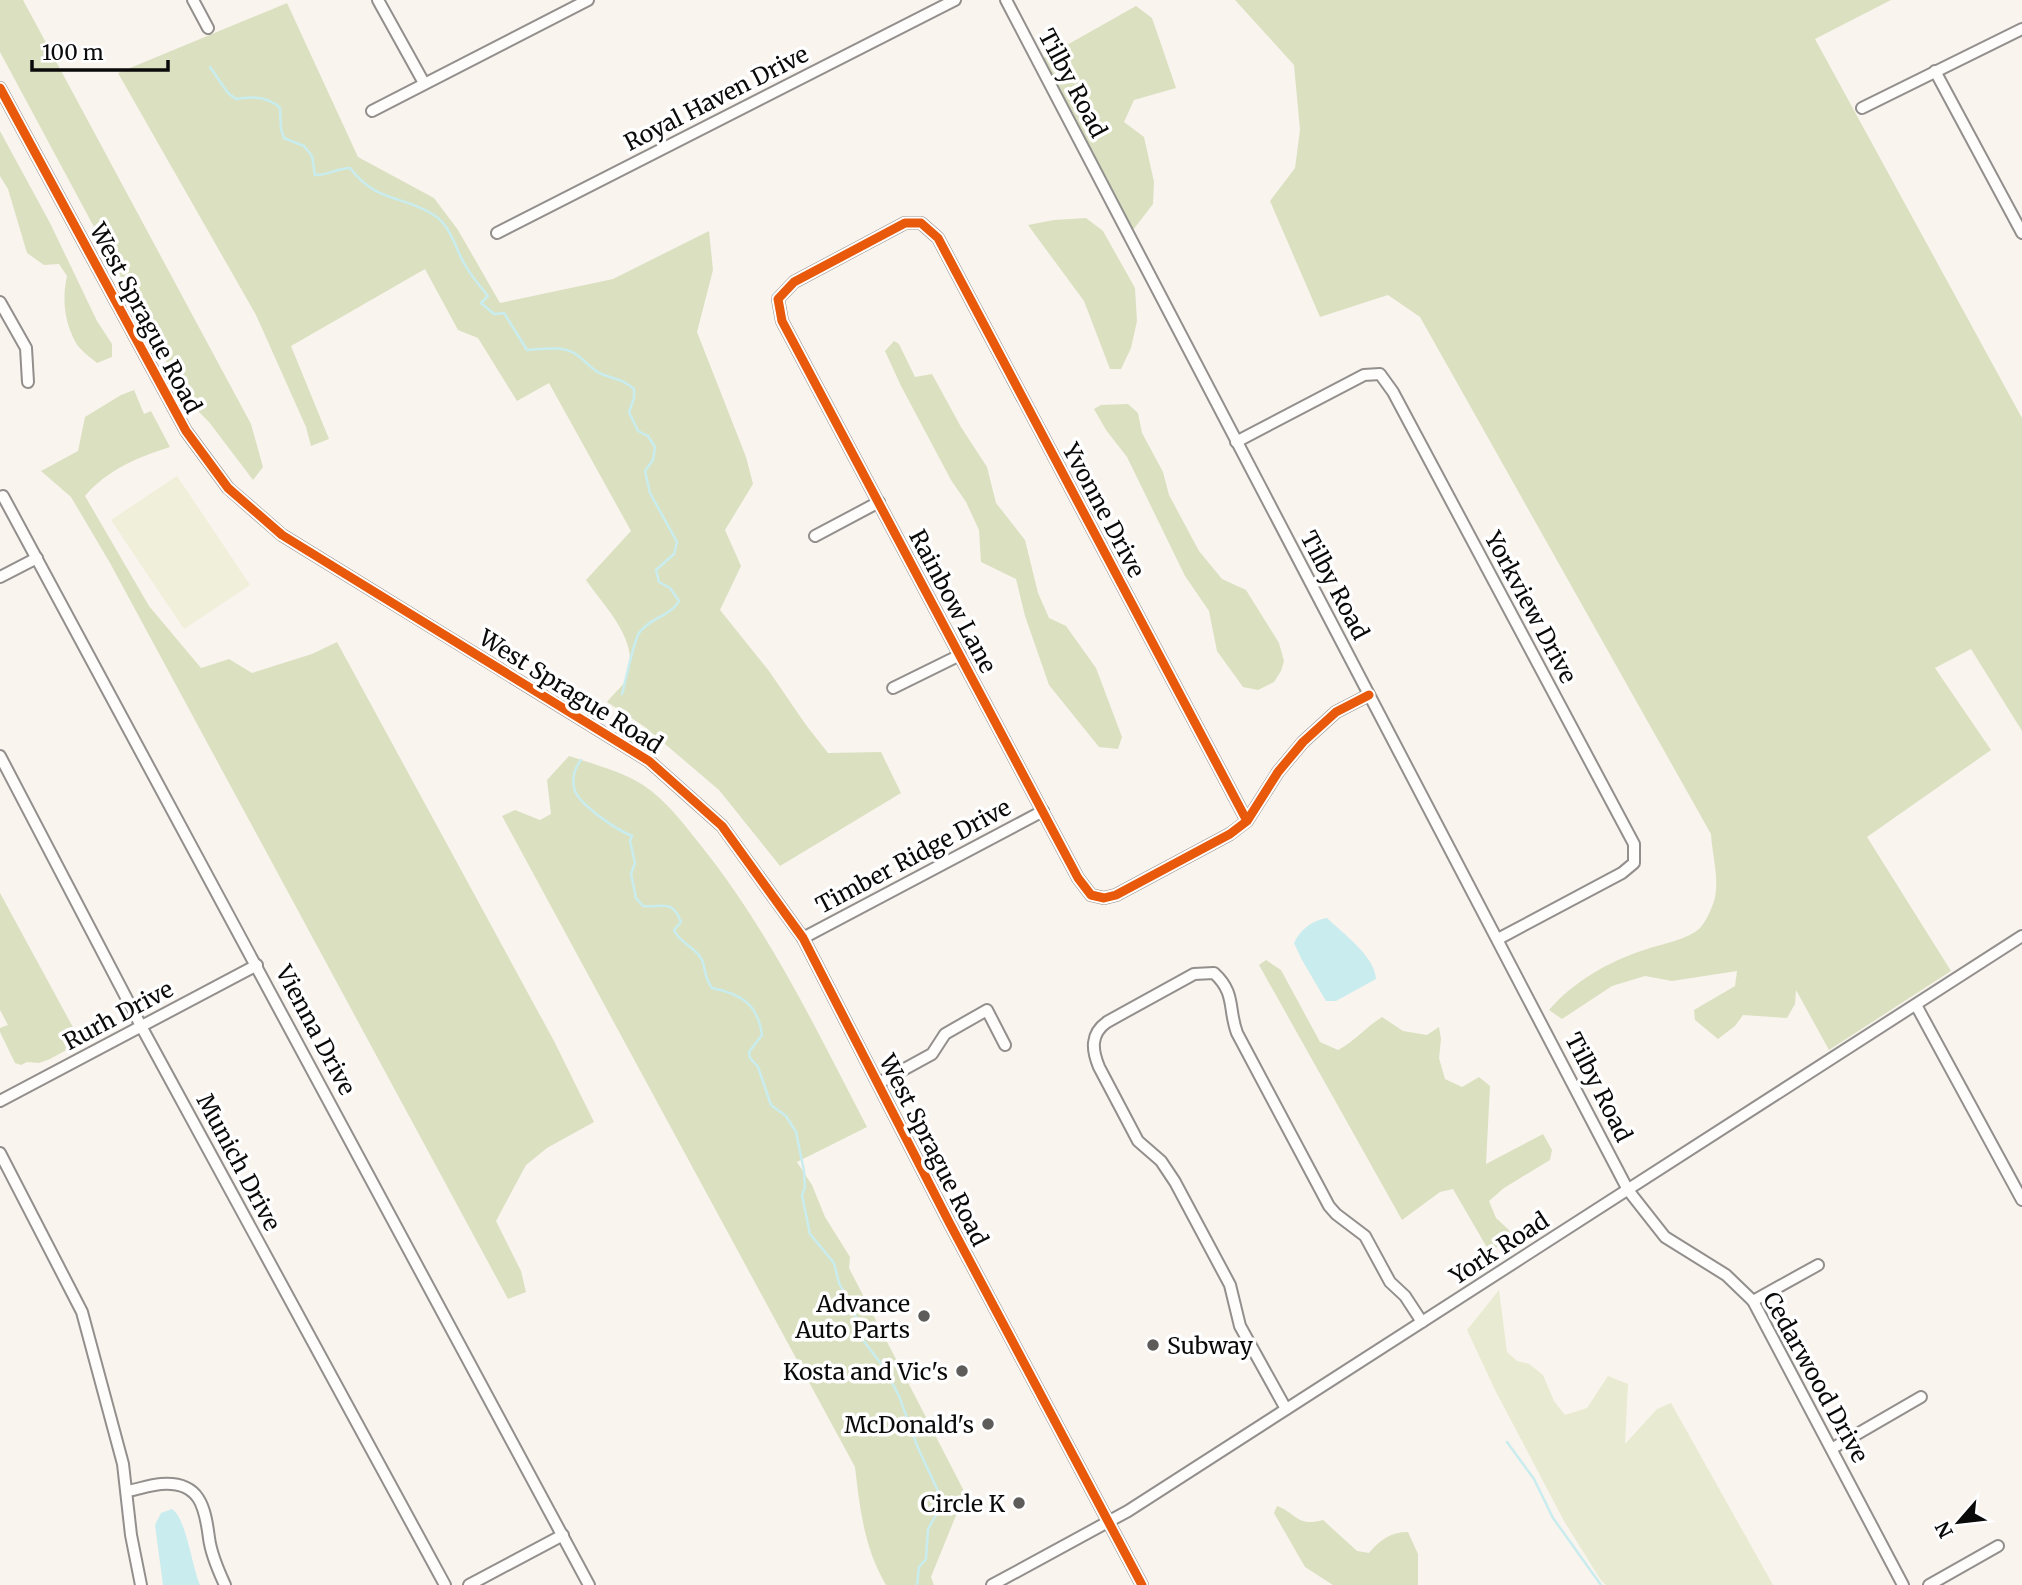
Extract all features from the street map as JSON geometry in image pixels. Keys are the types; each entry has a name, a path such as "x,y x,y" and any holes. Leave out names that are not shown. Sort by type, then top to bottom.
{"street":[{"path":"192,0 208,28"},
{"path":"378,0 424,83"},
{"path":"372,111 588,0"},
{"name":"Royal Haven Drive","path":"497,233 955,0"},
{"name":"Tilby Road","path":"1006,0 1628,1189"},
{"path":"1862,108 2022,29"},
{"path":"1935,71 2022,233"},
{"name":"West Sprague Road","path":"0,88 186,431 228,488 282,535 649,761 722,826 803,938 1142,1585"},
{"name":"Yvonne Drive","path":"778,299 794,282 905,223 921,223 937,239 1247,821"},
{"name":"Rainbow Lane","path":"778,299 782,321 1078,878 1091,895 1104,898 1115,895 1230,834 1247,821"},
{"path":"0,302 26,348 28,382"},
{"name":"Yorkview Drive","path":"1236,442 1364,375 1380,374 1393,392 1633,844 1634,863 1622,873 1498,939"},
{"name":"Vienna Drive","path":"3,496 589,1585"},
{"path":"815,536 878,502"},
{"path":"0,578 37,558"},
{"path":"893,688 960,655"},
{"path":"1247,821 1278,772 1303,742 1336,712 1368,695"},
{"name":"Munich Drive","path":"0,756 141,1026 446,1585"},
{"name":"Timber Ridge Drive","path":"803,938 1043,811"},
{"name":"York Road","path":"992,1585 1128,1511 2022,936"},
{"name":"Rurh Drive","path":"0,1101 257,965"},
{"path":"1286,1409 1240,1326 1230,1285 1175,1182 1161,1161 1138,1141 1099,1067 1094,1056 1095,1035 1107,1022 1194,974 1214,973 1223,981 1232,1000 1237,1033 1329,1206 1365,1236 1390,1282 1405,1296 1422,1322"},
{"path":"1916,1005 2022,1200"},
{"path":"879,1083 932,1054 945,1034 987,1010 1005,1045"},
{"path":"0,1153 82,1312 123,1464 131,1535 141,1585"},
{"name":"Cedarwood Drive","path":"1628,1189 1665,1237 1726,1275 1753,1301 1903,1585"},
{"path":"1753,1301 1818,1265"},
{"path":"1833,1448 1921,1397"},
{"path":"128,1491 161,1484 179,1486 195,1494 206,1511 216,1566 225,1585"},
{"path":"469,1585 563,1535"},
{"path":"1929,1585 1998,1546"}],"green space":[{"path":"0,0 23,0 251,424 263,467 253,480 209,422 187,400 0,52"},
{"path":"1235,0 1891,0 1815,39 2022,418 2022,731 1971,649 1935,668 1991,750 1867,837 1951,971 1829,1050 1796,990 1795,1004 1787,1018 1743,1015 1735,1026 1718,1039 1695,1020 1694,1010 1735,986 1737,971 1672,981 1645,976 1612,986 1562,1019 1549,1010 1569,990 1605,967 1631,955 1681,939 1700,928 1715,896 1711,834 1420,317 1388,295 1320,317 1270,201 1295,168 1300,130 1294,65"},
{"path":"287,3 358,157 434,198 458,230 500,303 613,279 709,231 713,270 697,332 746,457 753,484 725,530 741,566 720,610 769,671 828,753 881,752 901,793 780,866 719,790 645,727 607,702 625,681 630,667 630,654 620,627 586,580 631,531 549,383 517,401 478,338 458,330 425,269 291,346 329,439 311,446 306,427 256,315 118,73"},
{"path":"1136,6 1152,18 1176,88 1134,100 1124,122 1144,137 1154,182 1153,204 1133,230 1042,59"},
{"path":"0,131 50,223 97,321 112,344 112,357 97,363 78,346 65,310 67,276 59,264 44,265 27,253 8,189 0,176"},
{"path":"1086,218 1103,231 1135,288 1137,321 1131,348 1121,369 1110,369 1084,301 1028,225"},
{"path":"894,341 899,344 915,377 932,374 987,467 996,503 1025,540 1038,593 1049,618 1066,626 1096,668 1122,737 1118,749 1099,747 1049,685 1025,616 1016,579 981,562 979,530 901,386 885,351"},
{"path":"134,390 144,414 151,411 170,447 124,466 103,479 85,496 149,606 201,668 229,659 252,673 312,654 337,642 554,1041 594,1122 547,1148 526,1165 496,1221 521,1271 526,1292 508,1299 110,563 71,497 41,471 78,451 85,417"},
{"path":"1128,404 1138,413 1142,433 1163,472 1169,495 1199,551 1222,579 1246,590 1279,643 1284,661 1281,671 1274,682 1258,690 1243,687 1217,651 1209,611 1185,576 1127,457 1094,409 1101,405"},
{"path":"177,476 250,585 184,629 111,520"},
{"path":"569,756 616,772 643,785 667,805 689,830 727,879 771,948 867,1127 797,1162 812,1185 825,1217 850,1257 849,1268 965,1493 931,1577 934,1585 886,1585 868,1542 855,1467 502,816 515,810 540,820 551,814 547,780"},
{"path":"0,893 81,1042 39,1063 15,1063 0,1032 0,1028 8,1025 0,1010"},
{"path":"1266,960 1281,970 1320,1042 1338,1050 1382,1017 1403,1031 1427,1035 1439,1027 1439,1058 1445,1079 1462,1087 1479,1077 1490,1086 1486,1164 1543,1134 1552,1150 1550,1160 1504,1188 1489,1201 1496,1218 1509,1230 1512,1240 1489,1251 1453,1189 1440,1192 1402,1220 1259,965"},
{"path":"1499,1290 1507,1352 1517,1361 1529,1364 1543,1375 1554,1401 1565,1415 1587,1408 1608,1376 1628,1384 1625,1444 1657,1409 1671,1403 1773,1585 1606,1585 1600,1579 1564,1521 1495,1390 1467,1330"},
{"path":"1277,1506 1302,1521 1323,1520 1357,1551 1369,1553 1386,1538 1396,1533 1408,1532 1418,1554 1418,1585 1333,1585 1305,1567 1274,1513"}],"water":[{"path":"1327,918 1364,954 1376,979 1336,1001 1326,1001 1294,943 1307,926"},
{"path":"172,1509 185,1532 200,1585 163,1585 155,1525 161,1513"}],"waterway":[{"path":"210,67 228,93 236,99 260,98 280,108 284,138 304,146 312,156 315,175 350,168 370,188 422,208 440,220 449,231 467,269 488,296 481,303 494,314 504,313 527,350 553,348 572,352 596,371 623,381 634,389 629,412 638,431 648,436 655,447 653,460 645,471 650,493 677,542 674,554 656,570 659,582 670,588 679,601 639,633 622,694"},
{"path":"581,760 573,778 579,797 600,817 632,836 630,841 635,863 631,874 636,898 643,906 666,906 674,910 681,922 674,930 680,939 699,955 712,988 740,997 757,1015 762,1035 749,1052 750,1058 758,1067 771,1105 786,1116 796,1132 804,1171 805,1187 802,1195 810,1234 834,1263 839,1283 854,1311 863,1340 885,1369 899,1396 918,1448 938,1491 936,1515 928,1529 926,1559 919,1567 917,1585"},
{"path":"1507,1442 1534,1479 1553,1518 1601,1585"}],"cycle path":[{"path":"0,88 186,431 228,488 282,535 649,761 722,826 803,938 950,1224 1142,1585"},
{"path":"1247,821 938,238 921,223 905,223 794,282 778,299 782,321 1078,878 1091,895 1104,898 1116,895 1230,834 1247,821 1278,772 1303,742 1336,712 1369,695"}],"place":[{"name":"Advance Auto Parts","path":"924,1316"},
{"name":"Subway","path":"1153,1345"},
{"name":"Kosta and Vic's","path":"962,1371"},
{"name":"McDonald's","path":"988,1424"},
{"name":"Circle K","path":"1019,1503"}]}
